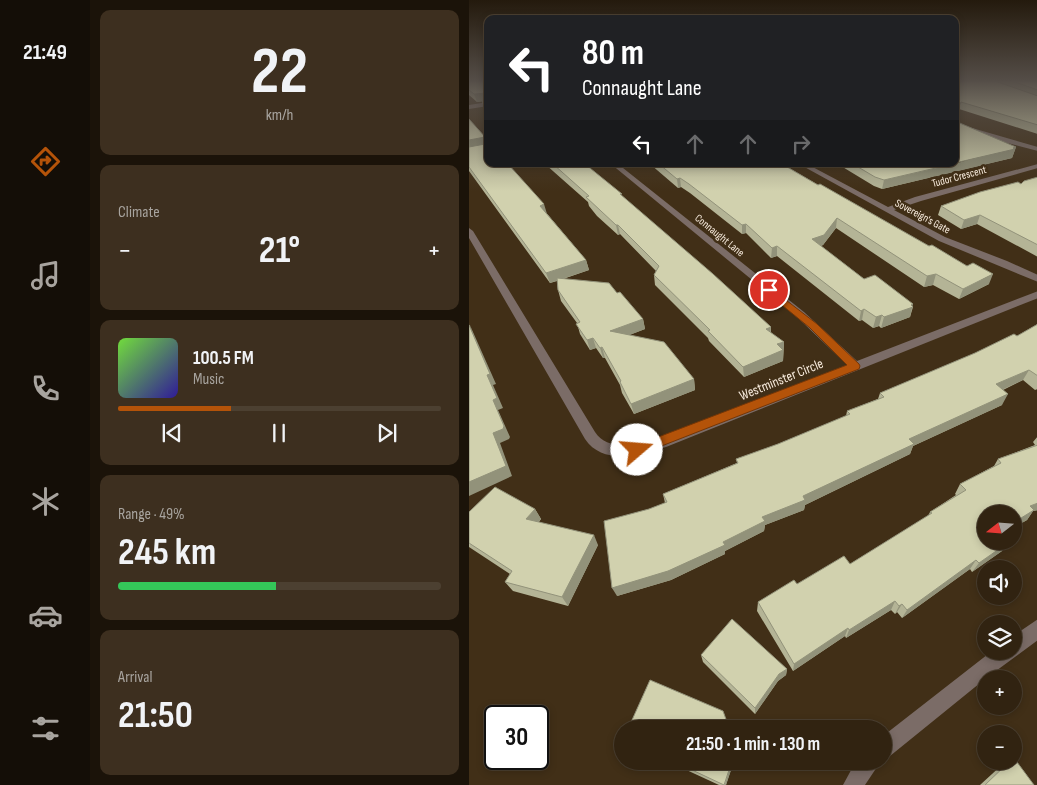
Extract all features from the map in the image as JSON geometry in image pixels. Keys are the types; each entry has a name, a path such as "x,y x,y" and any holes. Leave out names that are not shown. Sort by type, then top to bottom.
{"street":[{"path":"959,126 1037,149"},
{"name":"Tudor Crescent","path":"887,210 919,199 1037,166"},
{"name":"Connaught Lane","path":"618,167 800,314 855,366"},
{"name":"Sovereign's Gate","path":"808,167 950,243 1004,263 1037,278"},
{"name":"Westminster Circle","path":"469,231 585,427 597,444 614,450 637,450 661,443 1037,294"},
{"path":"1022,640 1037,628"},
{"path":"892,742 996,660"},
{"path":"854,785 862,770"}],"building":[{"path":"1013,118 1038,118 1038,125"},
{"path":"469,119 484,137 469,140"},
{"path":"959,123 1016,147 1013,148 1015,149 959,162"},
{"path":"484,144 484,167 511,167 544,204 540,206 586,260 546,273 469,167 469,147"},
{"path":"556,167 589,167 622,194 620,194 771,327 766,329 784,342 777,344 783,350 743,367 708,331 710,330 654,275 659,266 618,225 586,197 589,196"},
{"path":"663,167 787,167 929,246 932,245 967,266 973,263 993,274 963,289 936,274 927,276 837,218 824,235 812,239 864,279 875,275 913,304 911,305 913,307 884,317 882,315 876,317 864,309 861,311 777,246 772,248 746,224 742,225 689,184 680,178 677,179"},
{"path":"858,167 940,167 884,180"},
{"path":"1038,177 1038,245 980,215 964,220 941,206 980,192 1018,182 1021,184 1024,181"},
{"path":"557,278 609,283 617,293 620,292 643,319 610,331 664,342 694,379 631,404 621,381 602,347 600,348 593,338 587,340 576,324 580,322 558,290"},
{"path":"1038,324 1038,376 1029,370 996,384 1008,394 909,439 914,444 803,496 805,500 762,517 765,521 723,542 725,545 668,571 612,588 604,521 649,509 667,502 663,494 738,463 736,459 850,414 847,411 884,397 880,393 975,353 1014,334 1017,336"},
{"path":"469,325 490,374 487,375 497,398 493,400 504,426 503,429 493,433 506,466 469,482"},
{"path":"1038,445 1038,503 1030,506 1034,510 1022,517 1022,505 977,505 977,550 998,550 983,560 976,560 907,610 902,604 899,606 895,601 849,630 848,628 794,664 758,602 794,580 797,584 844,556 850,564 966,490 960,484 1001,463 998,459"},
{"path":"495,487 535,509 526,519 594,535 562,597 505,582 512,571 469,543 469,512"},
{"path":"732,619 787,669 779,674 755,708 701,655"},
{"path":"650,680 723,711 726,720 632,720"},
{"path":"1022,769 1034,785 985,785 1001,770"},
{"path":"692,770 729,770 724,785"}],"route":[{"path":"637,450 661,443 855,366 814,326 769,290"}]}
